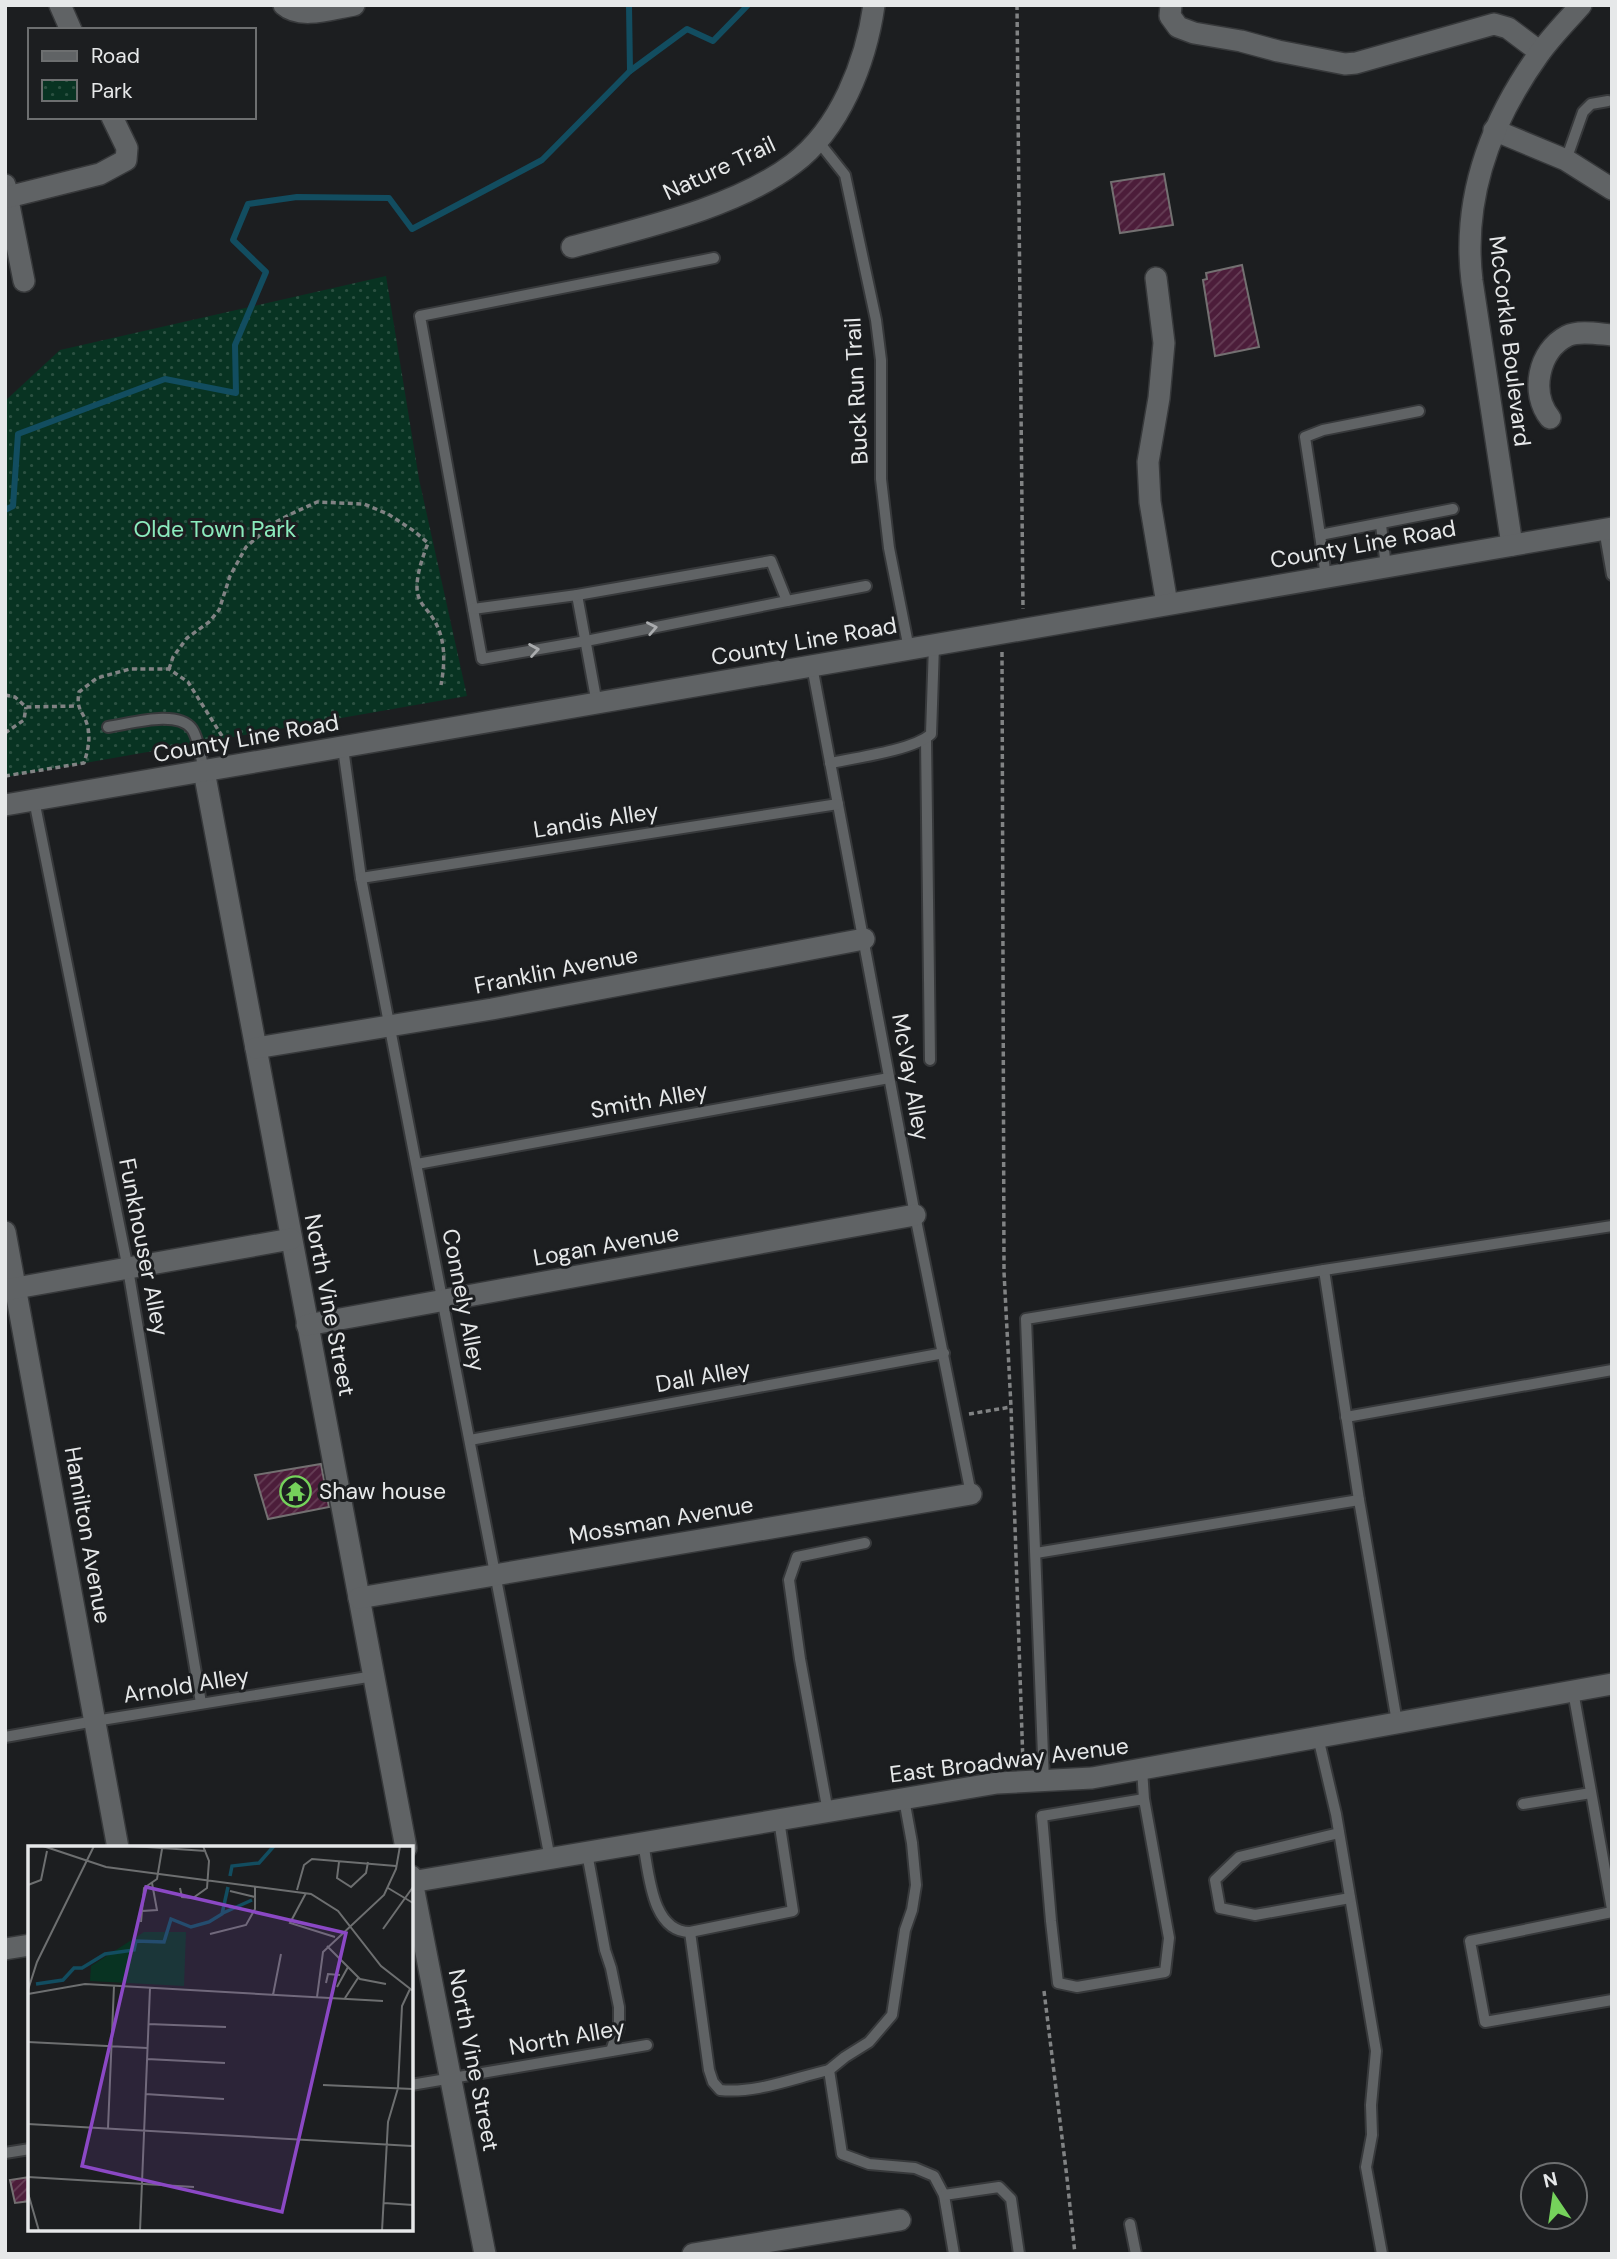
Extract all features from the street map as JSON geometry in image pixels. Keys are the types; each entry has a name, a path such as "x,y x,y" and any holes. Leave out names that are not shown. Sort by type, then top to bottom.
{"street":[{"path":"60,5 70,28"},
{"path":"284,5 292,12 303,12 354,5"},
{"name":"Nature Trail","path":"572,247 664,222 722,201 794,164 818,141 834,118 852,82 867,40 874,5"},
{"path":"1171,5 1170,16 1178,27 1194,33 1345,64 1368,60 1494,24 1508,27 1540,52"},
{"name":"McCorkle Boulevard","path":"1512,545 1469,261 1470,223 1476,186 1494,131 1513,93 1540,52 1581,5"},
{"path":"24,281 6,191 100,174 126,160 127,148 114,119"},
{"path":"1494,131 1566,160 1612,189"},
{"path":"1156,278 1164,343 1159,398 1148,463 1150,502 1167,604"},
{"path":"1550,418 1538,395 1538,380 1542,366 1555,345 1569,334 1612,335"},
{"name":"County Line Road","path":"5,805 1608,529"},
{"name":"North Vine Street","path":"204,771 406,1846"},
{"name":"Franklin Avenue","path":"256,1048 492,1009 864,939"},
{"name":"Logan Avenue","path":"307,1325 915,1215"},
{"name":"Hamilton Avenue","path":"5,1232 11,1289 118,1846"},
{"path":"11,1289 291,1239"},
{"name":"Mossman Avenue","path":"359,1598 971,1494"},
{"name":"East Broadway Avenue","path":"413,1880 997,1783 1092,1778 1612,1684"},
{"name":"North Vine Street","path":"413,1885 485,2254"},
{"path":"5,1949 28,1945"},
{"path":"706,2253 900,2220"}],"lane":[{"path":"1566,160 1583,112 1591,104 1608,101"},
{"name":"Buck Run Trail","path":"818,141 845,175 876,320 881,360 881,479 889,548 909,649"},
{"path":"714,258 420,316 482,659 866,586"},
{"path":"1326,577 1305,437 1323,430 1419,411"},
{"path":"1320,535 1454,509"},
{"path":"1381,525 1386,567"},
{"path":"1608,529 1612,575"},
{"path":"473,609 578,595 771,561 787,601"},
{"path":"578,595 597,704"},
{"path":"830,763 911,745 931,734 934,645"},
{"name":"McVay Alley","path":"812,666 915,1215 971,1494"},
{"path":"108,727 167,718 183,720 193,730 204,771"},
{"path":"926,739 930,1060"},
{"name":"Connely Alley","path":"343,748 361,878 550,1859"},
{"name":"Funkhouser Alley","path":"34,800 128,1269 201,1703"},
{"name":"Landis Alley","path":"361,878 838,804"},
{"name":"Smith Alley","path":"416,1164 889,1078"},
{"path":"1034,1781 1036,1553 1026,1319 1324,1269 1612,1226"},
{"path":"1324,1269 1359,1500 1397,1722"},
{"name":"Dall Alley","path":"470,1440 944,1353"},
{"path":"1346,1417 1612,1370"},
{"path":"1036,1553 1359,1500"},
{"path":"828,1812 789,1580 797,1557 865,1543"},
{"name":"Arnold Alley","path":"5,1737 374,1676"},
{"path":"1573,1691 1610,1886 1612,1910 1470,1941 1485,2022 1612,2000"},
{"path":"1318,1737 1339,1833 1376,2051 1371,2136 1366,2168 1382,2254"},
{"path":"1142,1769 1144,1799 1169,1938 1165,1972 1077,1987 1058,1983 1042,1816 1144,1799"},
{"path":"1523,1804 1591,1793"},
{"path":"690,1932 709,2070 713,2082 720,2090 751,2089 829,2070 869,2042 892,2015 905,1930 916,1885 904,1799"},
{"path":"643,1843 658,1911 672,1927 681,1932 690,1932 793,1911 779,1820"},
{"path":"1339,1833 1239,1857 1214,1881 1220,1908 1255,1915 1350,1898"},
{"path":"587,1853 605,1950 619,2007 619,2027 611,2051"},
{"name":"North Alley","path":"413,2085 648,2045"},
{"path":"829,2070 842,2154 869,2164 915,2168 934,2176 944,2195 954,2254"},
{"path":"5,2153 28,2149"},
{"path":"944,2195 999,2187 1011,2199 1020,2254"},
{"path":"1130,2224 1136,2254"}],"path":[{"path":"1017,5 1023,614 1002,646 1004,1272 1034,1781"},
{"path":"169,669 173,657 187,638 209,622 219,610 230,576 246,547 274,523 317,502 364,504 387,514 428,543 417,587 421,606 434,620 444,644 441,685"},
{"path":"5,776 84,764 89,746 87,723 77,706 79,692 97,678 130,669 169,669 188,682 222,736"},
{"path":"5,695 15,697 26,707 77,706"},
{"path":"5,733 24,720 26,707"},
{"path":"957,1415 1012,1407"},
{"path":"1044,1989 1075,2254"}],"green space":[{"name":"Olde Town Park","path":"386,276 419,479 467,696 5,777 5,401 60,350"}],"building":[{"path":"1164,174 1173,225 1120,233 1111,182"},
{"path":"1242,265 1259,347 1215,356 1203,280 1207,279 1206,273"},
{"name":"Shaw house","path":"321,1464 329,1507 268,1519 255,1475"},
{"path":"28,2177 28,2201 15,2203 10,2180"}],"waterway":[{"path":"5,510 13,506 18,434 165,379 236,393 235,345 266,272 233,240 248,204 297,197 389,198 412,229 542,160 630,71 629,5"},
{"path":"630,71 687,29 713,41 748,5"}],"place":[{"name":"Shaw house","path":"296,1491"}]}
